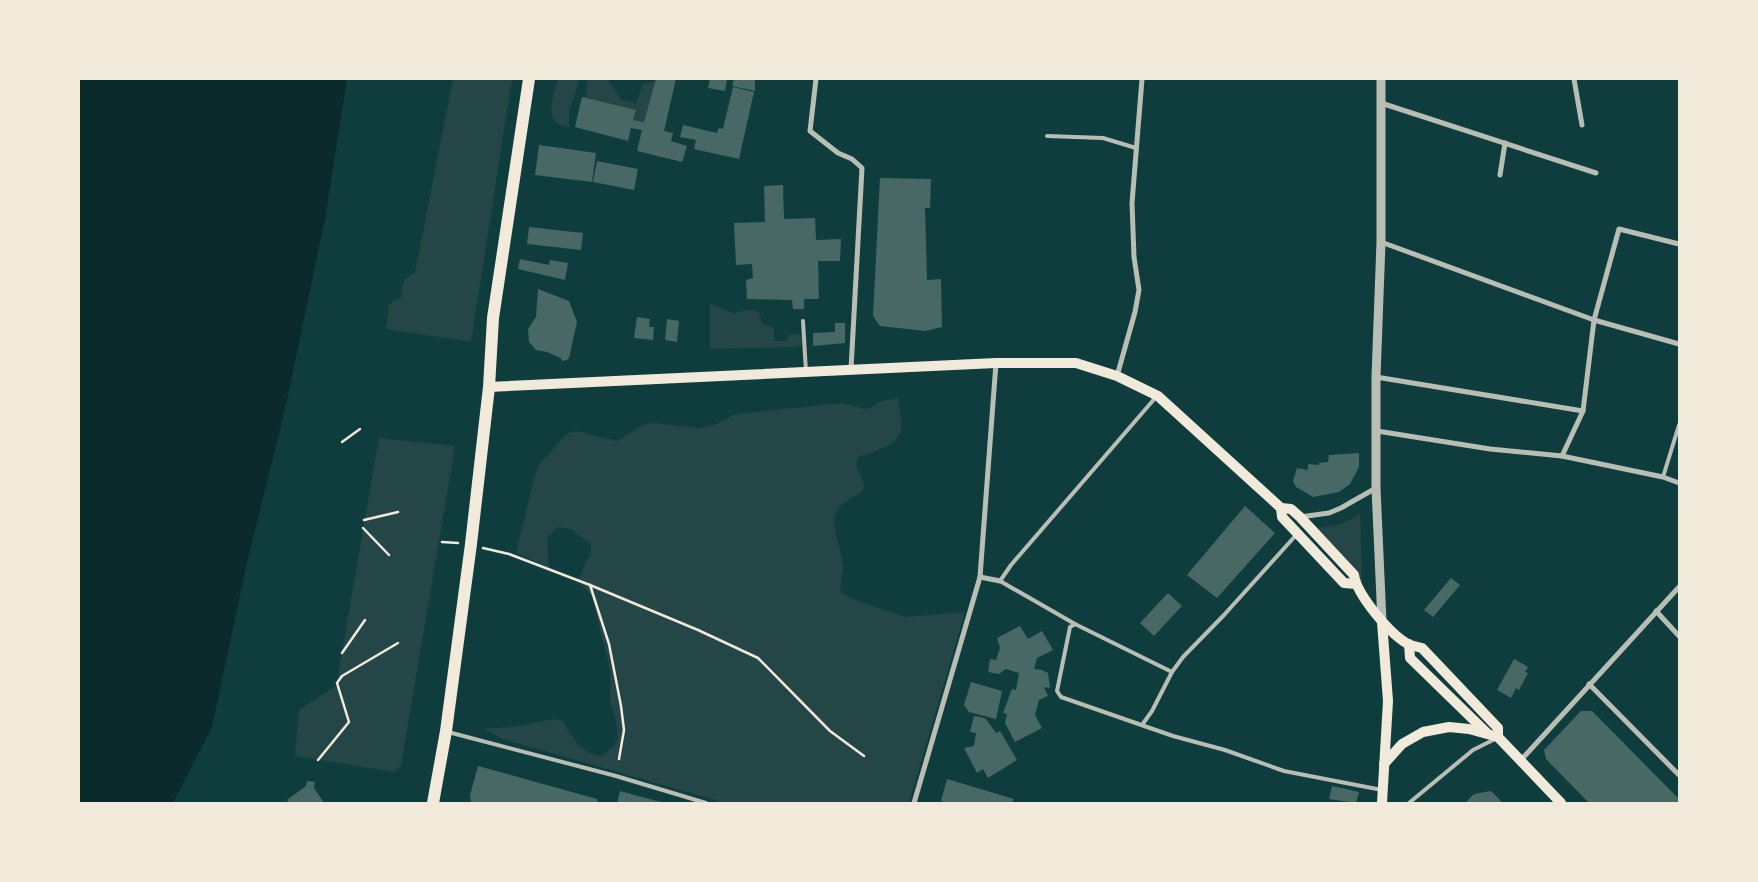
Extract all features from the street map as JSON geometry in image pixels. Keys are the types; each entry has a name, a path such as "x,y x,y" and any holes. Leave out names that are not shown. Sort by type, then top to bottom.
{"main road":[{"path":"433,803 446,731 471,544 489,387 493,318 529,79"},
{"path":"489,387 996,363 1076,363 1117,376 1158,396 1281,508 1291,509 1300,517 1354,575 1356,584 1382,622 1409,644 1422,648 1498,728 1494,736"},
{"path":"1281,508 1282,517 1344,583 1356,584"},
{"path":"1382,622 1388,701 1382,803"},
{"path":"1409,644 1410,658 1521,760 1561,803"},
{"path":"1384,764 1402,744 1423,732 1449,727 1470,729 1494,736"}],"street":[{"path":"816,79 810,131 838,153 852,159 862,168 851,370"},
{"path":"1117,376 1135,312 1139,290 1132,234 1132,203 1142,79"},
{"path":"1381,79 1381,242 1376,376 1376,488 1382,622"},
{"path":"1576,80 1582,125"},
{"path":"1381,103 1596,173"},
{"path":"1500,175 1505,143"},
{"path":"1562,456 1583,411 1594,320 1619,229 1679,244"},
{"path":"1381,242 1594,320 1679,344"},
{"path":"914,803 980,576 996,363"},
{"path":"1376,376 1583,411"},
{"path":"1377,431 1490,449 1562,456 1663,477 1679,483"},
{"path":"1300,517 1341,508 1376,488"},
{"path":"980,576 1000,581"},
{"path":"1521,760 1679,587"},
{"path":"1656,612 1679,636"},
{"path":"1589,684 1679,775"}],"lane":[{"path":"1046,136 1103,138 1136,148"},
{"path":"802,321 806,372"},
{"path":"1158,396 1011,565 1000,581 1075,624 1172,672"},
{"path":"1663,477 1679,425"},
{"path":"1142,725 1152,712 1172,672 1184,657 1297,534"},
{"path":"1075,624 1070,627 1057,691 1061,697 1172,736 1225,750 1284,771 1382,790"},
{"path":"446,731 616,776 706,803"},
{"path":"1409,803 1473,750 1494,736"}],"path":[{"path":"342,442 360,429"},
{"path":"364,520 398,512"},
{"path":"363,528 388,555"},
{"path":"442,542 471,544 509,554 698,630 758,658 830,731 864,756"},
{"path":"590,585 609,644 621,706 624,730 619,759"},
{"path":"342,652 365,620"},
{"path":"318,760 349,722 337,683 342,676 398,643"}],"shaded area":[{"path":"79,79 347,79 325,219 286,405 247,563 212,727 173,803 79,803"},
{"path":"453,79 512,79 471,342 386,329 389,305 396,299 401,298 405,280 415,273"},
{"path":"558,79 579,79 569,108 569,127 557,123 552,116 553,100"},
{"path":"588,79 608,79 621,100 636,103 643,84 656,81 644,122 633,120 636,110 585,98"},
{"path":"710,303 734,314 746,310 759,312 762,324 774,328 774,341 787,341 789,335 799,334 803,340 801,346 710,349"},
{"path":"898,398 902,422 899,436 889,445 858,457 856,466 864,484 863,491 838,509 834,522 843,563 842,593 853,599 905,617 965,612 909,803 725,803 503,739 484,729 513,727 554,719 563,721 582,748 602,756 614,746 618,738 610,701 610,669 592,597 578,580 591,555 591,544 571,529 558,527 547,537 549,568 516,553 534,479 540,463 568,433 576,431 617,441 639,427 651,423 700,428 715,425 736,414 843,403 865,409 871,408 878,402"},
{"path":"379,438 455,446 401,766 394,772 295,756 299,710 336,686"},
{"path":"1360,513 1362,582 1311,528 1343,523"}],"building":[{"path":"656,79 676,79 664,131 673,133 671,141 687,146 682,162 637,151 642,130 631,128 628,141 575,127 582,97 636,110 633,120 644,122"},
{"path":"710,79 727,79 725,91 708,88"},
{"path":"734,79 755,79 755,91 732,86"},
{"path":"733,87 754,92 739,159 694,149 696,140 680,137 683,125 717,133 719,128 723,129"},
{"path":"539,145 596,153 592,182 535,175"},
{"path":"597,161 638,169 634,190 593,182"},
{"path":"880,178 931,179 930,208 925,208 927,280 941,279 942,327 925,331 880,326 873,316"},
{"path":"783,185 784,219 815,218 816,240 841,239 840,261 818,261 819,299 804,299 804,309 793,309 792,300 747,299 746,280 753,278 752,264 736,265 734,223 765,222 764,186"},
{"path":"529,227 583,233 581,250 527,244"},
{"path":"520,259 549,265 550,260 568,263 565,280 518,269"},
{"path":"538,289 569,301 577,322 567,360 562,361 561,358 547,352 536,350 529,342 528,329 536,317"},
{"path":"637,317 650,319 649,327 654,327 653,340 634,338"},
{"path":"667,319 679,321 677,342 665,340"},
{"path":"835,323 845,323 845,343 813,346 813,333 835,332"},
{"path":"1359,453 1359,467 1350,484 1339,492 1313,497 1296,487 1293,481 1297,468 1308,470 1308,464 1319,465 1319,463 1328,462 1329,455"},
{"path":"1245,506 1275,533 1217,598 1187,575"},
{"path":"1451,578 1460,585 1433,617 1424,610"},
{"path":"1168,593 1182,606 1154,636 1140,623"},
{"path":"1020,626 1028,639 1042,631 1053,650 1037,658 1034,669 1048,673 1050,688 1044,687 1048,696 1039,700 1035,715 1042,728 1015,742 1005,723 1007,714 1003,713 1012,689 1016,690 1019,673 1006,669 999,674 988,672 990,659 996,660 1000,648 997,638"},
{"path":"1514,659 1528,667 1525,672 1528,673 1519,690 1516,688 1511,698 1497,690"},
{"path":"971,682 1002,691 996,719 969,712 964,705"},
{"path":"1581,711 1592,711 1679,799 1679,803 1589,803 1546,759 1544,750"},
{"path":"974,716 985,718 996,733 1000,731 1017,760 988,778 983,769 977,773 964,748 974,746 976,733 970,732"},
{"path":"478,766 597,799 598,803 471,802 470,795"},
{"path":"947,779 1014,799 1012,803 949,803 941,801"},
{"path":"307,781 315,782 314,788 324,803 289,803 287,800 306,786"},
{"path":"1332,786 1359,792 1356,803 1329,799"},
{"path":"620,791 664,803 617,803"},
{"path":"1491,791 1503,803 1465,803 1474,794"}]}
